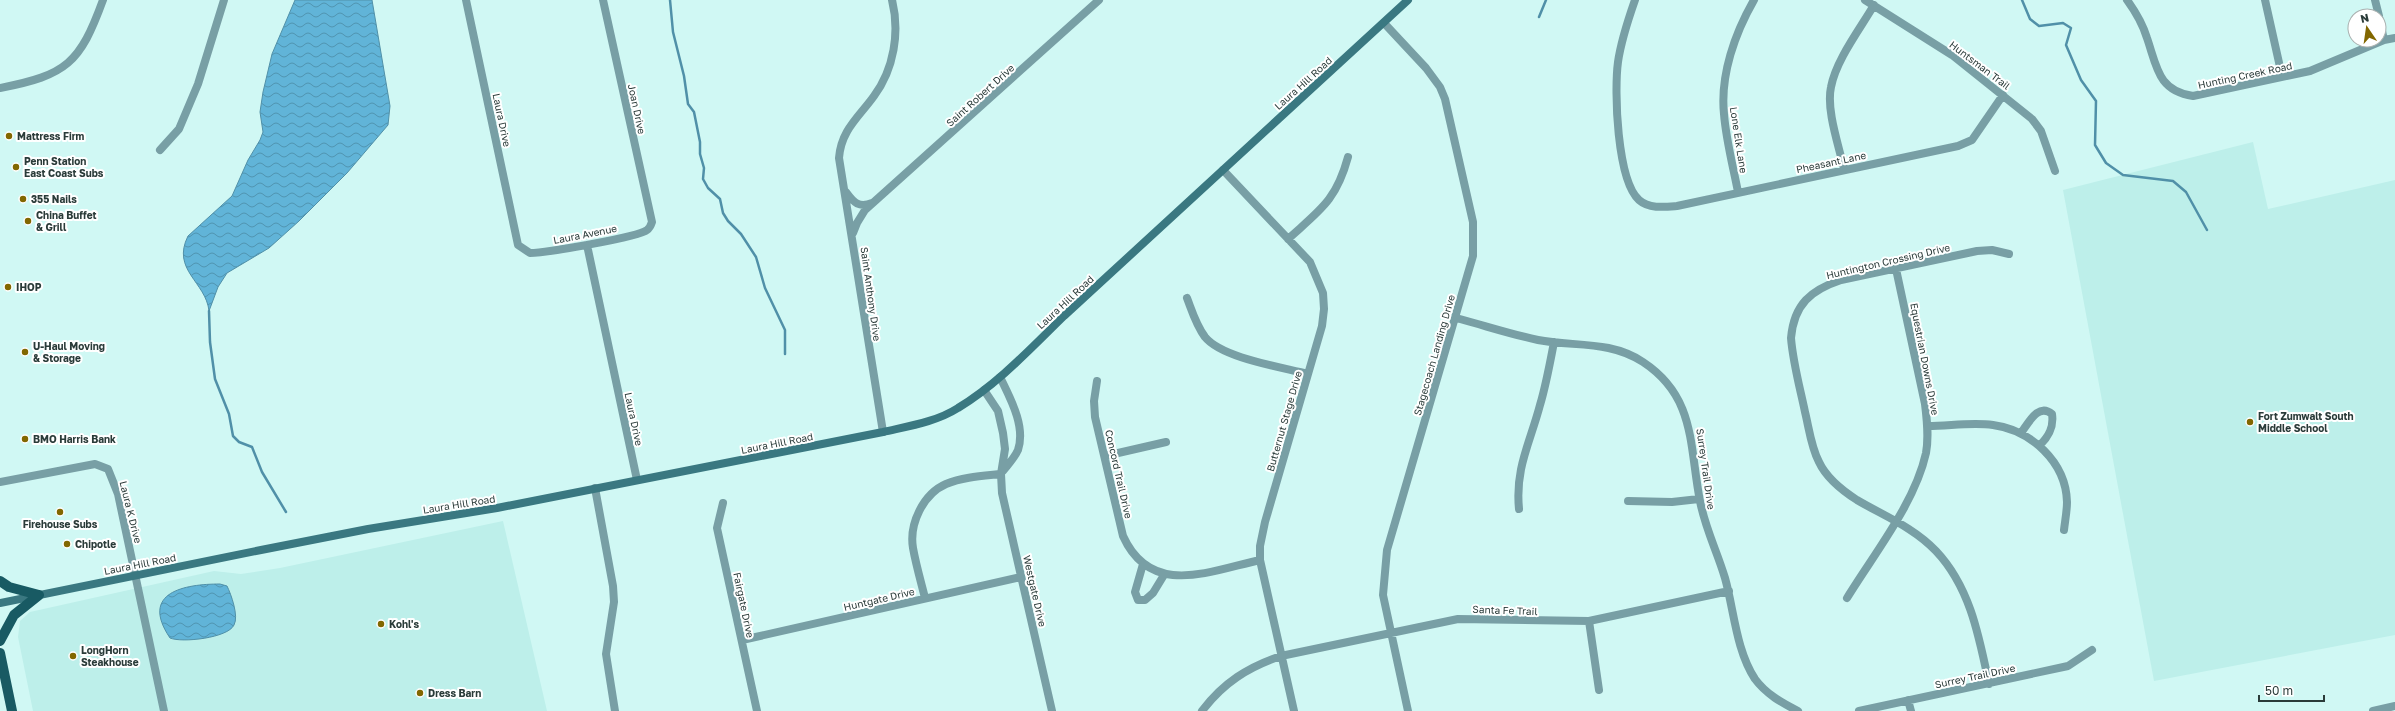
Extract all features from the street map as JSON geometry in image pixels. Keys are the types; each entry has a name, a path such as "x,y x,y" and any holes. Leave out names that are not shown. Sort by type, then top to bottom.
{"main road":[{"name":"Laura Hill Road","path":"0,603 136,574 368,529 497,508 883,432 921,424 958,409 1000,377 1408,0"},
{"path":"0,580 9,587 39,595"},
{"path":"0,641 14,615 39,595"},
{"path":"0,653 12,711"}],"street":[{"path":"0,88 42,77 74,59 82,50 91,33 104,0"},
{"path":"160,150 179,129 196,90 224,0"},
{"name":"Laura Drive","path":"466,0 518,245"},
{"name":"Joan Drive","path":"603,0 652,222"},
{"name":"Saint Anthony Drive","path":"883,432 853,236 839,158 840,148 849,125 874,96 889,66 894,46 896,25 892,0"},
{"name":"Saint Robert Drive","path":"853,236 857,222 873,203 1099,0"},
{"name":"Pheasant Lane","path":"1635,0 1627,22 1618,62 1617,116 1623,164 1629,185 1640,201 1656,208 1677,206 1844,169 1958,146 1972,140 2004,95"},
{"name":"Lone Elk Lane","path":"1738,192 1724,114 1724,88 1731,52 1754,0"},
{"name":"Huntsman Trail","path":"1865,0 1952,55 2004,95 2032,119 2041,131 2055,171"},
{"name":"Hunting Creek Road","path":"2127,0 2147,37 2158,72 2165,84 2173,90 2193,96 2310,71 2365,48"},
{"path":"2265,0 2282,76"},
{"path":"1844,169 1831,108 1830,87 1838,66 1874,5"},
{"name":"Stagecoach Landing Drive","path":"1384,23 1436,81 1450,111 1474,227 1473,256 1387,550 1383,595 1408,711"},
{"path":"1288,239 1330,201 1343,176 1348,157"},
{"name":"Butternut Stage Drive","path":"1223,170 1310,262 1323,293 1324,309 1322,326 1265,522 1260,546 1260,560 1294,711"},
{"path":"845,190 857,204 865,206 873,203"},
{"name":"Laura Avenue","path":"518,245 526,252 534,253 587,245 644,232 648,230 652,222"},
{"name":"Laura Drive","path":"587,245 637,480"},
{"name":"Huntington Crossing Drive","path":"1989,684 1972,612 1963,591 1951,570 1935,550 1896,519 1857,500 1843,490 1819,462 1812,444 1791,338 1793,323 1799,307 1809,296 1823,286 1977,251 1992,250 2009,254"},
{"name":"Equestrian Downs Drive","path":"1847,598 1896,519 1921,472 1926,451 1928,426 1896,269"},
{"path":"1187,298 1197,326 1206,338 1217,347 1232,353 1308,374"},
{"name":"Surrey Trail Drive","path":"1456,318 1554,342 1604,346 1626,353 1642,361 1671,386 1689,423 1699,498 1704,522 1729,591 1742,647 1756,679 1781,703 1798,711"},
{"path":"1519,509 1517,489 1519,472 1540,405 1554,342"},
{"path":"925,598 913,548 914,521 920,511 936,491 945,484 968,478 1000,474 1018,451 1020,433 1013,404 1000,377"},
{"name":"Concord Trail Drive","path":"1097,381 1094,401 1123,536 1129,550 1143,564 1164,575 1195,575 1260,560"},
{"name":"Westgate Drive","path":"984,390 998,411 1003,433 1005,449 1000,474 1002,493 1052,711"},
{"path":"2020,433 2037,412 2047,410 2052,414 2053,424 2047,438 2040,445"},
{"path":"1928,426 1990,424 2008,428 2020,433 2040,445 2059,471 2065,487 2067,502 2064,530"},
{"path":"1105,456 1166,442"},
{"name":"Laura K Drive","path":"0,482 95,464 105,467 118,494 164,711"},
{"path":"595,488 613,586 614,602 606,654 616,711"},
{"path":"1628,501 1672,502 1699,498"},
{"name":"Fairgate Drive","path":"723,503 717,528 757,711"},
{"path":"1143,564 1134,592 1138,600 1145,600 1153,593 1164,575"},
{"name":"Huntgate Drive","path":"742,640 1021,577"},
{"name":"Santa Fe Trail","path":"1202,711 1224,686 1239,675 1258,664 1282,656 1458,619 1589,621 1729,591"},
{"path":"1589,621 1599,690"},
{"name":"Surrey Trail Drive","path":"1859,711 2068,666 2092,650"},
{"path":"1908,700 1911,711"},
{"path":"2373,711 2395,706"}],"shaded area":[{"name":"Fort Zumwalt South Middle School","path":"2253,142 2268,209 2395,180 2395,635 2154,681 2063,190"},
{"path":"503,521 547,711 33,711 18,637 20,621 30,612 214,571 241,574 280,568"}],"water":[{"path":"295,0 372,0 390,106 388,125 347,173 299,221 269,248 227,273 218,287 209,311 207,301 186,267 184,248 188,236 232,196 248,160 260,140 263,132 260,112 272,54"},
{"path":"207,584 220,584 227,586 234,605 236,616 234,625 223,633 214,636 194,640 170,638 162,622 160,610 163,601 170,594 181,589"}],"waterway":[{"path":"670,0 673,32 684,76 688,104 694,112 700,142 700,154 704,168 703,179 708,188 720,199 723,213 728,221 741,234 756,257 765,288 785,330 785,354"},
{"path":"1539,17 1546,0"},
{"path":"2022,0 2030,19 2039,26 2063,23 2071,28 2066,45 2081,80 2096,101 2095,145 2106,163 2123,175 2173,181 2186,192 2207,230"},
{"path":"209,311 210,342 215,379 229,414 233,436 239,442 252,447 262,472 286,512"}],"place":[{"name":"Mattress Firm","path":"9,136"},
{"name":"Penn Station East Coast Subs","path":"16,167"},
{"name":"355 Nails","path":"23,199"},
{"name":"China Buffet & Grill","path":"28,221"},
{"name":"IHOP","path":"8,287"},
{"name":"U-Haul Moving & Storage","path":"25,352"},
{"name":"Fort Zumwalt South Middle School","path":"2250,422"},
{"name":"BMO Harris Bank","path":"25,439"},
{"name":"Firehouse Subs","path":"60,512"},
{"name":"Chipotle","path":"67,544"},
{"name":"Kohl's","path":"381,624"},
{"name":"LongHorn Steakhouse","path":"73,656"},
{"name":"Dress Barn","path":"420,693"}]}
